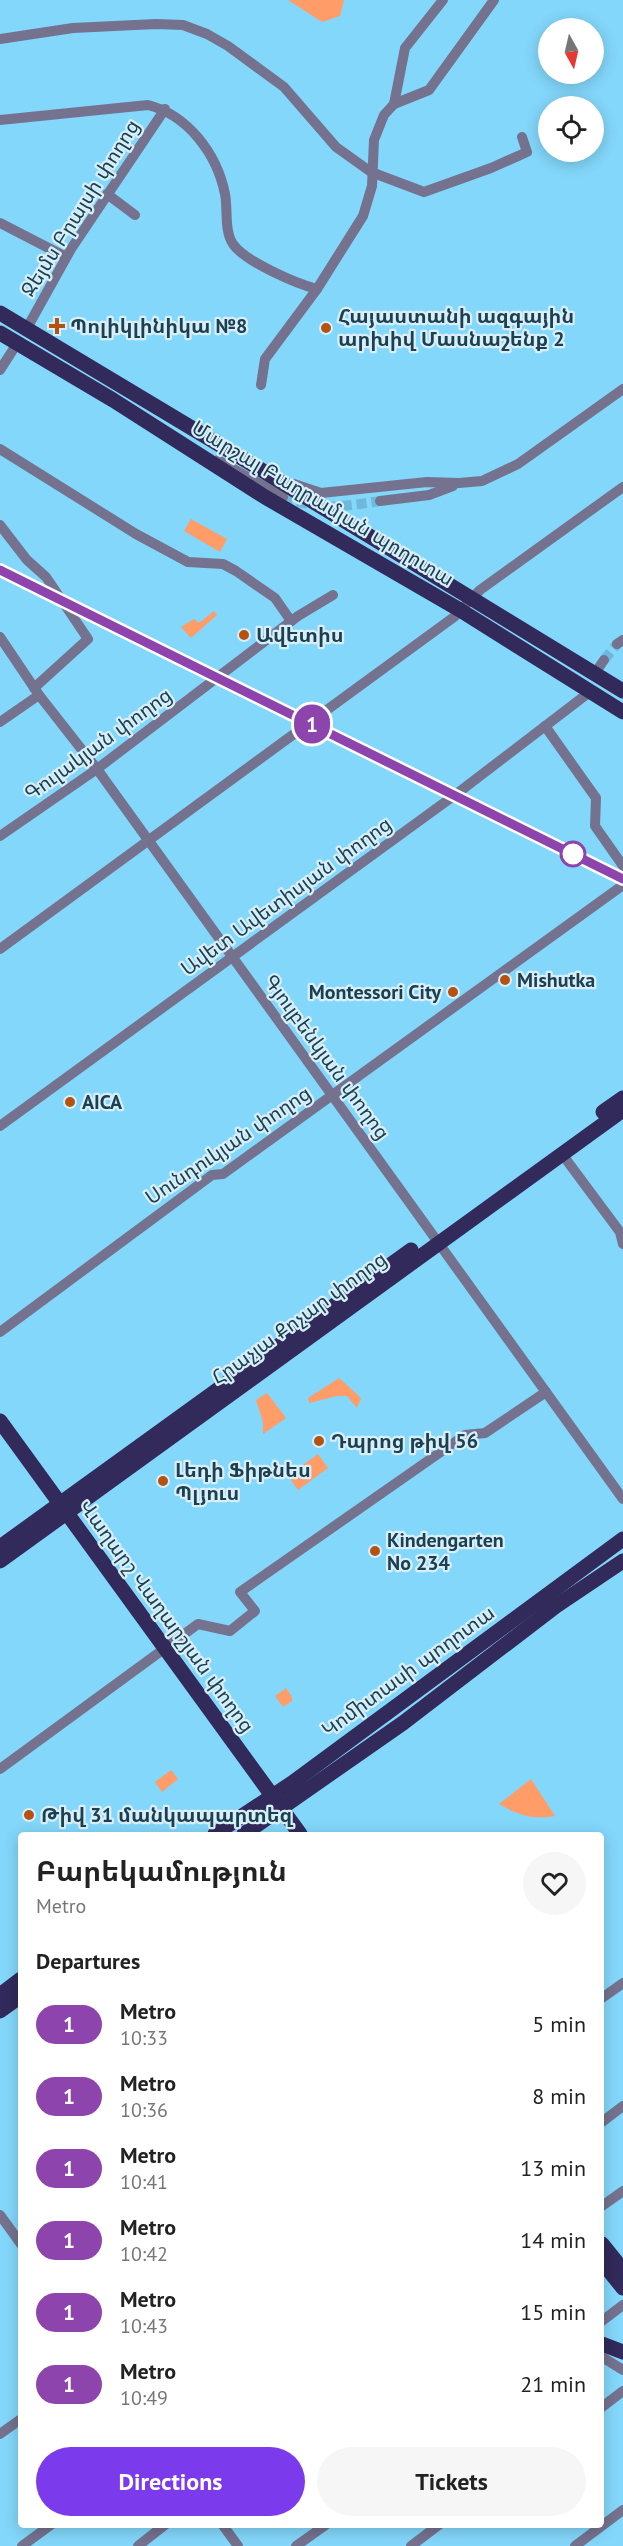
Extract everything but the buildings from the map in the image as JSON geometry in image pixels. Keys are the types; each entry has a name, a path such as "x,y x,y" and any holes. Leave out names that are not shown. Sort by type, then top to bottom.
{"main road":[{"name":"Մարշալ Բաղրամյան պողոտա","path":"0,313 472,598 599,667 623,691"},
{"name":"Մարշալ Բաղրամյան պողոտա","path":"0,333 196,451 215,466 266,497 460,610 623,712"},
{"name":"Հրաչյա Քոչար փողոց","path":"0,1547 58,1511 435,1239 623,1098"},
{"name":"Հրաչյա Քոչար փողոց","path":"435,1239 623,1110"},
{"name":"Վաղարշ Վաղարշյան փողոց","path":"0,1421 58,1511"},
{"name":"Վաղարշ Վաղարշյան փողոց","path":"0,1436 58,1511 272,1804 298,1832"},
{"name":"Հրաչյա Քոչար փողոց","path":"0,1562 58,1511"},
{"name":"Կոմիտասի պողոտա","path":"246,1832 300,1777 623,1539"},
{"name":"Կոմիտասի պողոտա","path":"220,1832 272,1804 403,1723 556,1606 623,1561"},
{"name":"Վաղարշ Վաղարշյան փողոց","path":"272,1804 287,1832"},
{"path":"0,1995 18,1981"},
{"path":"0,2011 18,1998"},
{"path":"604,2246 623,2270"},
{"path":"604,2264 623,2288"},
{"path":"604,2345 623,2352"}],"street":[{"path":"394,104 405,48 443,0"},
{"path":"261,385 265,359 317,289 363,216 372,186 374,140 384,116 394,104 429,90 494,0"},
{"path":"0,39 73,28 156,24 191,28 228,46 284,87 336,147 371,172 423,192 491,168 527,152 522,137"},
{"path":"0,120 148,105 165,109 200,141 218,171 225,195 232,243 243,255 298,285 317,289"},
{"name":"Ջեյմս Բրայսի փողոց","path":"27,328 66,257 165,109"},
{"path":"106,194 135,215"},
{"path":"0,223 66,257"},
{"path":"0,370 18,342"},
{"path":"246,460 302,488 321,493 427,482 482,481 518,464 623,389"},
{"path":"0,449 136,534 188,562 223,564 236,571 275,598 291,621"},
{"path":"196,451 225,463 283,497"},
{"path":"380,501 429,495 459,483"},
{"path":"0,949 445,623 472,598 623,487"},
{"path":"0,525 27,560 46,577 88,639 37,691 0,722"},
{"name":"Գուլակյան փողոց","path":"0,837 97,769 291,621 333,595"},
{"name":"Գյուլբենկյան փողոց","path":"0,637 623,1499"},
{"name":"Ավետ Ավետիսյան փողոց","path":"0,1126 233,958 591,691"},
{"path":"545,726 596,798 595,826 623,866"},
{"name":"Սունդուկյան փողոց","path":"0,1332 212,1175 224,1174 623,885"},
{"path":"562,1154 620,1232 623,1244"},
{"path":"0,1769 198,1624 231,1631 255,1611 240,1592 465,1435 485,1433 546,1392"},
{"path":"604,1997 623,1983"},
{"path":"604,2120 623,2106"},
{"path":"604,2205 623,2191"},
{"path":"0,2215 18,2240"},
{"path":"604,2319 623,2305"},
{"path":"604,2358 623,2370"},
{"path":"604,2405 623,2391"},
{"path":"0,2434 18,2421"},
{"path":"604,2524 623,2510"},
{"path":"22,2546 47,2528"},
{"path":"138,2546 161,2528"},
{"path":"225,2528 238,2546"},
{"path":"297,2546 322,2528"},
{"path":"411,2546 435,2528"},
{"path":"575,2546 599,2528"}],"shaded area":[{"path":"288,0 344,0 340,16 322,22"},
{"path":"191,519 227,539 220,552 184,531"},
{"path":"214,611 217,615 191,638 181,627 194,619 199,623"},
{"path":"339,1378 361,1398 357,1408 347,1396 337,1396 309,1403 308,1398"},
{"path":"267,1393 286,1418 263,1434 263,1422 256,1400"},
{"path":"318,1454 328,1468 298,1490 288,1476"},
{"path":"286,1688 292,1701 283,1707 275,1696"},
{"path":"171,1770 178,1779 162,1792 155,1782"},
{"path":"531,1779 555,1816 526,1816 499,1804"}],"tunnel":[{"path":"283,497 320,506 380,501"},
{"path":"604,660 617,644"}],"metro line":[{"name":"1","path":"0,570 623,879"}],"place":[{"name":"Պոլիկլինիկա №8","path":"57,326"},
{"name":"Հայաստանի ազգային արխիվ Մասնաշենք 2","path":"326,328"},
{"name":"Ավետիս","path":"244,635"},
{"name":"Mishutka","path":"505,980"},
{"name":"Montessori City","path":"453,992"},
{"name":"AICA","path":"70,1102"},
{"name":"Դպրոց թիվ 56","path":"319,1441"},
{"name":"Լեդի Ֆիթնես Պլյուս","path":"163,1481"},
{"name":"Kindengarten No 234","path":"375,1551"},
{"name":"Թիվ 31 մանկապարտեզ","path":"29,1815"}]}
